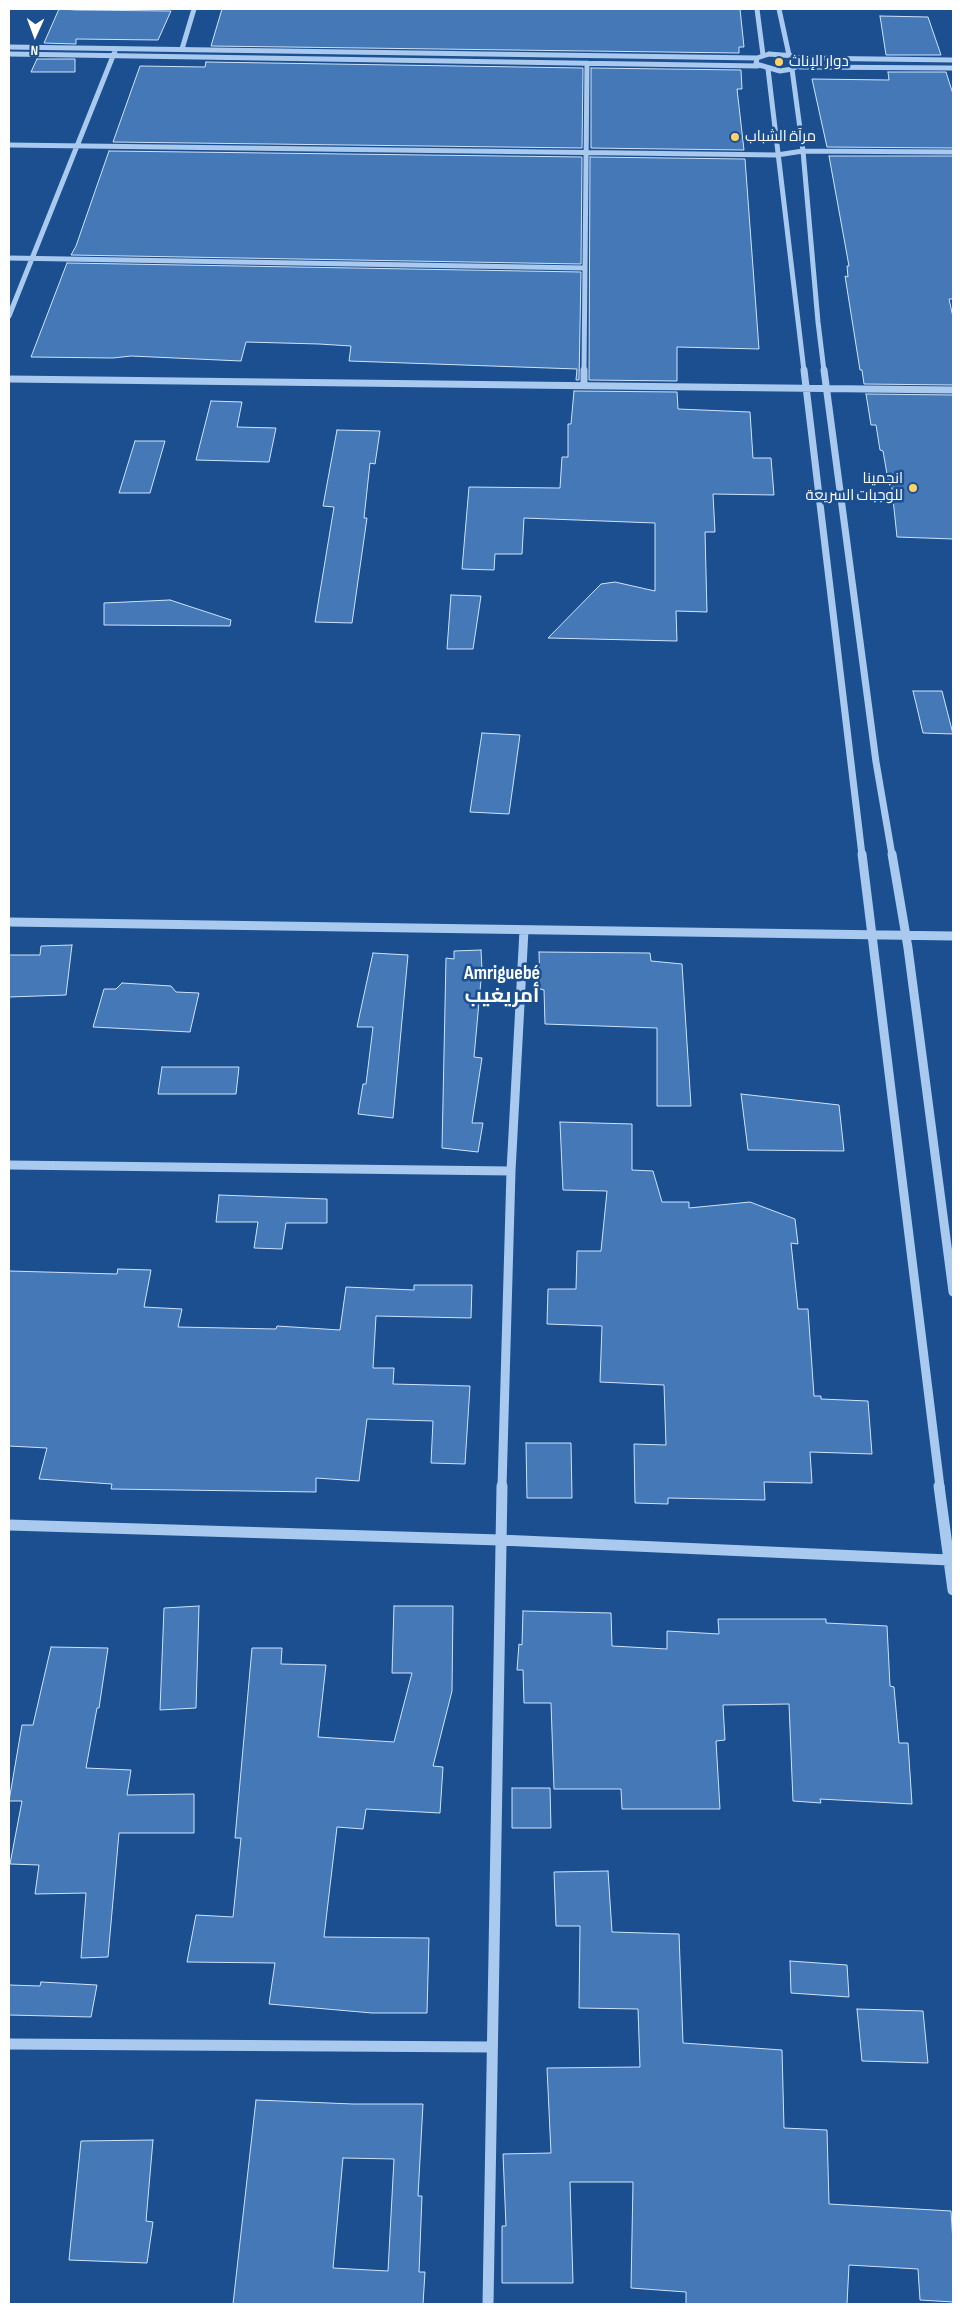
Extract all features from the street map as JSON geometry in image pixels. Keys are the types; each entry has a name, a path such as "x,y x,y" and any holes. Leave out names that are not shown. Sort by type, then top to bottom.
{"street":[{"path":"182,49 194,9"},
{"path":"757,9 763,55"},
{"path":"779,9 789,55"},
{"path":"9,47 757,58 763,55 789,55 799,58 953,60"},
{"path":"9,316 116,48"},
{"path":"9,54 587,62 758,66 768,69 953,68"},
{"path":"757,58 755,62 758,66"},
{"path":"799,58 802,61 796,68 818,322 876,762 906,936 953,1292"},
{"path":"584,384 587,62"},
{"path":"768,69 953,1590"},
{"path":"9,145 777,155 803,151 953,152"},
{"path":"9,258 585,268"},
{"path":"9,378 953,390"},
{"path":"9,922 953,936"},
{"path":"488,2304 490,2047 500,1540 511,1171 524,930"},
{"path":"9,1165 511,1171"},
{"path":"9,1525 500,1540 949,1560"},
{"path":"9,2044 490,2047"}],"building":[{"path":"59,9 171,11 158,40 76,39 76,44 44,43"},
{"path":"222,9 740,9 744,47 739,47 739,53 211,46"},
{"path":"880,16 928,17 941,55 886,55"},
{"path":"37,59 75,59 75,72 31,72"},
{"path":"206,62 583,68 582,148 113,142 140,66 205,67"},
{"path":"591,68 741,70 742,89 737,89 744,150 591,148"},
{"path":"888,72 946,72 953,94 953,148 827,147 812,79 889,80"},
{"path":"109,151 582,157 581,264 71,255 76,246"},
{"path":"829,156 953,156 953,299 949,299 953,317 953,385 864,384 862,370 860,370 845,276 848,277 847,266 849,266"},
{"path":"590,157 745,159 759,349 677,347 677,381 589,380"},
{"path":"67,263 581,272 579,380 576,380 577,369 349,361 351,346 319,344 246,342 241,361 131,356 113,358 31,357"},
{"path":"574,391 677,392 678,409 750,412 753,458 771,458 774,495 713,494 715,532 705,532 707,612 676,611 677,641 548,638 601,584 615,582 655,591 655,523 524,518 522,554 495,554 494,570 462,569 469,487 560,488 562,457 568,457 568,424 571,424"},
{"path":"866,394 953,395 953,539 897,537 891,480 888,480 876,425 871,425"},
{"path":"211,401 242,402 237,427 276,428 269,462 196,460"},
{"path":"337,430 380,431 375,464 370,463 364,518 367,518 352,623 315,622 334,507 323,506"},
{"path":"135,441 165,441 150,493 119,493"},
{"path":"451,595 481,596 473,649 447,649"},
{"path":"170,600 231,620 230,626 104,625 104,603"},
{"path":"913,691 942,691 953,734 923,733"},
{"path":"482,733 520,735 509,814 470,812"},
{"path":"72,945 66,995 9,997 9,955 40,955 41,946"},
{"path":"481,950 482,969 474,1057 482,1058 472,1123 483,1123 478,1152 442,1148 446,958 454,959 454,951"},
{"path":"539,952 650,953 651,961 682,964 691,1106 657,1106 657,1028 545,1024 544,990 540,989"},
{"path":"373,953 408,955 393,1118 358,1114 363,1084 366,1084 373,1027 357,1027"},
{"path":"122,983 171,986 176,992 199,993 190,1032 93,1027 104,989 116,989"},
{"path":"162,1067 239,1067 236,1094 158,1094"},
{"path":"741,1094 839,1105 844,1151 748,1150"},
{"path":"560,1122 632,1124 632,1170 653,1171 662,1202 689,1202 689,1208 750,1202 795,1219 798,1244 791,1243 798,1309 808,1309 814,1396 821,1396 821,1399 868,1401 872,1454 810,1452 812,1483 764,1482 765,1500 668,1498 668,1504 635,1503 634,1444 666,1445 664,1385 600,1382 602,1326 547,1324 548,1289 576,1289 577,1251 601,1251 607,1191 563,1190"},
{"path":"219,1195 327,1199 327,1223 286,1223 282,1249 254,1248 258,1222 216,1222"},
{"path":"118,1269 151,1270 144,1307 182,1309 178,1327 276,1329 277,1326 340,1330 346,1287 414,1290 414,1285 472,1285 471,1318 376,1316 373,1368 394,1368 393,1384 470,1386 465,1464 431,1463 433,1421 367,1419 359,1481 316,1478 316,1492 111,1489 112,1484 39,1479 47,1448 9,1446 9,1271 117,1274"},
{"path":"526,1443 571,1443 572,1498 527,1498"},
{"path":"199,1606 196,1708 160,1710 164,1608"},
{"path":"394,1606 453,1606 452,1691 433,1766 443,1767 440,1813 366,1809 363,1829 337,1827 324,1937 429,1938 427,2013 372,2013 269,2004 275,1963 187,1962 196,1915 233,1917 241,1838 235,1838 252,1648 282,1648 281,1664 326,1665 318,1737 394,1742 412,1673 392,1673"},
{"path":"523,1611 611,1613 612,1646 667,1649 667,1631 719,1634 718,1619 826,1619 826,1623 887,1626 890,1686 894,1687 899,1743 908,1743 912,1804 820,1799 821,1803 793,1801 789,1704 723,1705 725,1740 716,1741 720,1809 622,1809 621,1789 554,1789 551,1703 524,1703 523,1670 517,1670 519,1644 522,1645"},
{"path":"51,1647 108,1648 99,1708 97,1708 86,1768 131,1770 127,1795 194,1794 194,1833 119,1833 108,1957 81,1958 86,1893 35,1894 39,1865 10,1864 22,1801 9,1801 22,1725 33,1725"},
{"path":"512,1788 550,1788 551,1828 512,1828"},
{"path":"608,1871 612,1932 679,1934 683,2043 782,2050 784,2128 827,2130 829,2204 951,2211 953,2302 920,2300 918,2269 849,2265 847,2304 686,2304 686,2292 631,2288 633,2182 570,2182 573,2283 502,2283 502,2226 506,2226 503,2154 551,2153 547,2068 640,2067 638,2009 579,2008 580,1926 556,1926 554,1872"},
{"path":"790,1961 847,1965 849,1997 791,1993"},
{"path":"41,1982 97,1985 91,2017 9,2015 9,1985 40,1986"},
{"path":"857,2009 923,2011 928,2063 862,2061"},
{"path":"256,2100 353,2104 423,2104 418,2196 422,2196 419,2272 425,2272 423,2304 233,2304","holes":["343,2158 394,2159 388,2271 333,2268"]},
{"path":"153,2140 146,2221 153,2222 147,2263 69,2260 81,2141"}],"place":[{"name":"دوار الإناث","path":"779,62"},
{"name":"مرآة الشباب","path":"735,137"},
{"name":"انجمينا للوجبات السريعة","path":"913,488"}],"district":[{"name":"Amriguebé أمريغيب","path":"502,986"}]}
